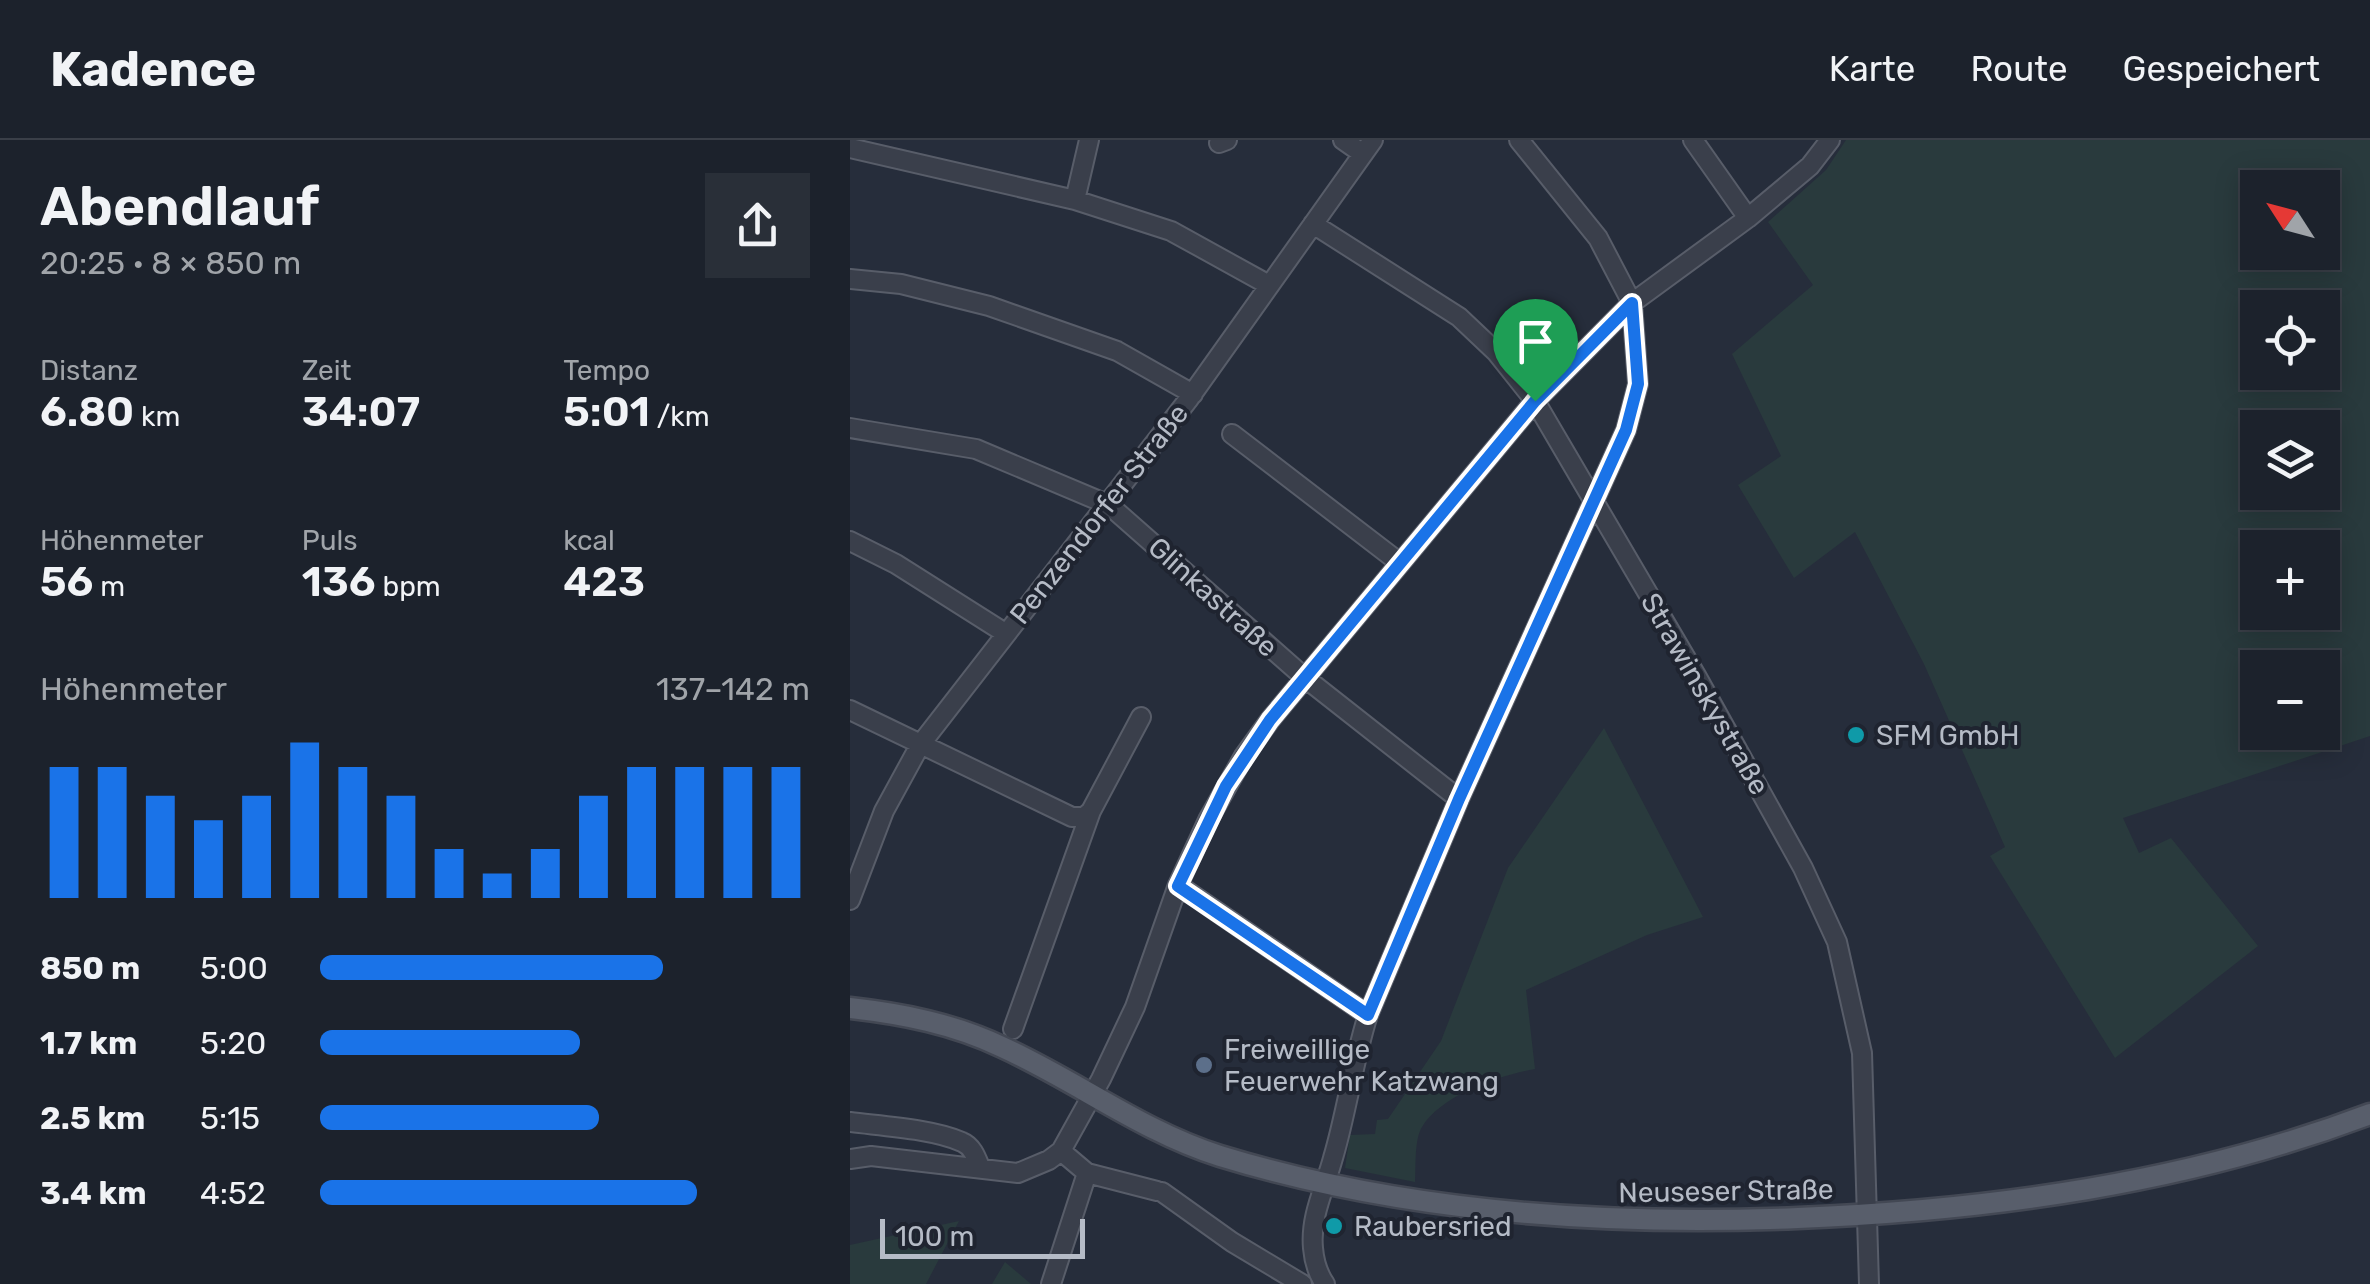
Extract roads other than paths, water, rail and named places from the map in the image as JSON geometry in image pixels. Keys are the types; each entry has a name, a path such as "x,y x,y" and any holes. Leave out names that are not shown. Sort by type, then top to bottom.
{"main road":[{"name":"Neuseser Straße","path":"850,1008 924,1020 984,1038 1179,1142 1224,1157 1326,1182 1459,1205 1606,1220 1868,1216 1988,1204 2149,1177 2262,1151 2370,1114"}],"street":[{"path":"1075,200 1089,140"},
{"path":"1343,140 1368,147"},
{"path":"1325,1284 1312,1249 1314,1218 1368,1015 1459,799 1626,430 1638,384 1632,303 1598,238 1519,140"},
{"path":"1692,140 1748,218"},
{"path":"850,1159 870,1156 1018,1172 1061,1151 1135,1007 1178,886 1226,786 1270,720 1535,401 1632,303 1748,218 1810,166 1830,140"},
{"name":"Penzendorfer Straße","path":"851,894 884,811 920,746 1193,394 1368,147"},
{"path":"850,148 899,149 1171,230 1269,285"},
{"name":"Strawinskystraße","path":"1313,224 1458,317 1496,352 1535,401 1804,868 1837,942 1862,1054 1870,1284"},
{"path":"850,279 902,284 988,306 1117,351 1193,394"},
{"name":"Glinkastraße","path":"850,428 976,449 1109,505 1304,678 1459,799"},
{"path":"1232,434 1400,563"},
{"path":"850,542 896,564 1005,633"},
{"path":"850,710 1072,817 1084,817 1091,811"},
{"path":"1013,1029 1091,811 1141,717"},
{"path":"1178,886 1368,1015"},
{"path":"850,1122 964,1142 980,1167"},
{"path":"1061,1151 1088,1173 1159,1192 1302,1284"},
{"path":"1050,1284 1088,1173"}],"place":[{"name":"SFM GmbH","path":"1856,735"},
{"name":"Freiweillige Feuerwehr Katzwang","path":"1204,1065"},
{"name":"Raubersried","path":"1334,1226"}]}
